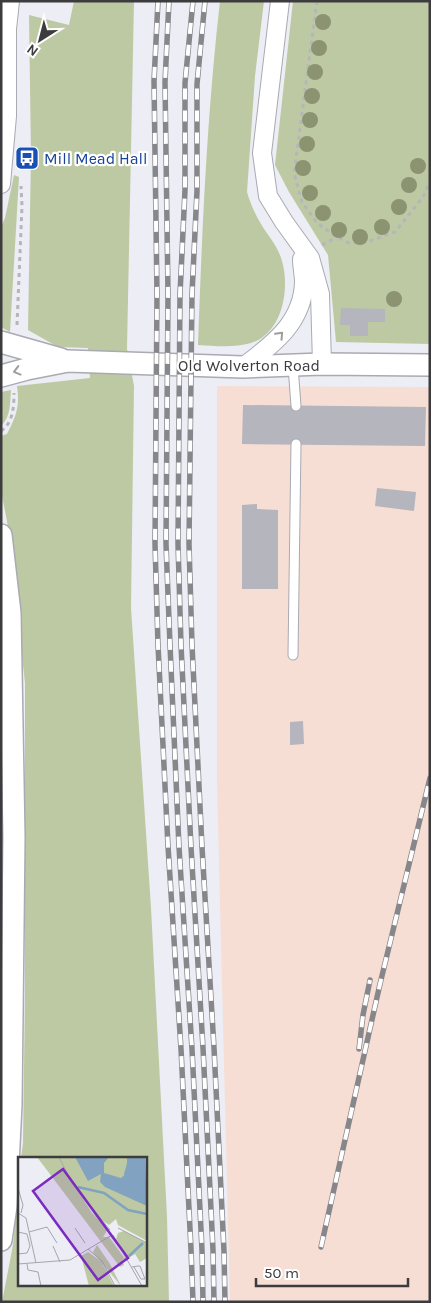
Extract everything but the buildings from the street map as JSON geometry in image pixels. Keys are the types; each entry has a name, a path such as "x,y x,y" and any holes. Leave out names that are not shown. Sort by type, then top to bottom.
{"street":[{"path":"1,184 7,116 7,29 10,1"},
{"path":"280,1 262,153 268,196 310,258 320,294 322,364"},
{"path":"243,367 282,335 294,319 301,304 304,282 300,244"},
{"name":"Old Wolverton Road","path":"8,344 68,361 243,367 322,364 430,365"},
{"name":"Old Wolverton Road","path":"8,374 68,361"},
{"path":"1,535 10,613 14,837 11,1104 6,1206 1,1240"}],"lane":[{"path":"293,365 296,406"},
{"path":"292,655 296,444"}],"path":[{"path":"317,1 294,173 302,202 317,223 337,237 349,243 367,242 395,232 423,197 430,182"},
{"path":"8,344 22,206 20,177"},
{"path":"1,432 7,428 14,408 8,374"}],"shaded area":[{"path":"217,386 430,387 430,1302 230,1302 217,783"}],"green space":[{"path":"74,1 134,1 127,349 134,386 131,608 151,908 167,1217 169,1302 2,1302 13,1245 18,1194 18,1286 146,1286 146,1157 21,1157 23,1143 25,996 25,683 7,521 1,491 1,436 7,434 15,416 18,406 17,386 90,378 88,348 58,347 28,330 31,156 29,15 69,25"},
{"path":"220,1 264,1 255,76 247,192 257,216 280,256 285,284 282,308 270,330 262,338 251,343 232,346 198,345 206,173"},
{"path":"293,1 430,1 430,344 336,342 328,255 289,192 275,165"},
{"path":"14,175 19,177 10,332 1,327 1,227 5,218"},
{"path":"11,390 7,418 1,426 1,392"}],"railway":[{"path":"158,1 154,81 157,294 155,544 168,846 181,1049 193,1302"},
{"path":"169,1 165,82 168,294 166,544 179,847 192,1049 203,1302"},
{"path":"193,1 185,83 185,190 180,294 178,544 181,645 203,1048 214,1302"},
{"path":"205,1 197,84 197,191 192,294 189,544 192,645 214,1048 225,1302"},
{"path":"321,1247 380,984 430,778"},
{"path":"359,1049 370,980"}],"place":[{"name":"Mill Mead Hall","path":"27,158"}]}
